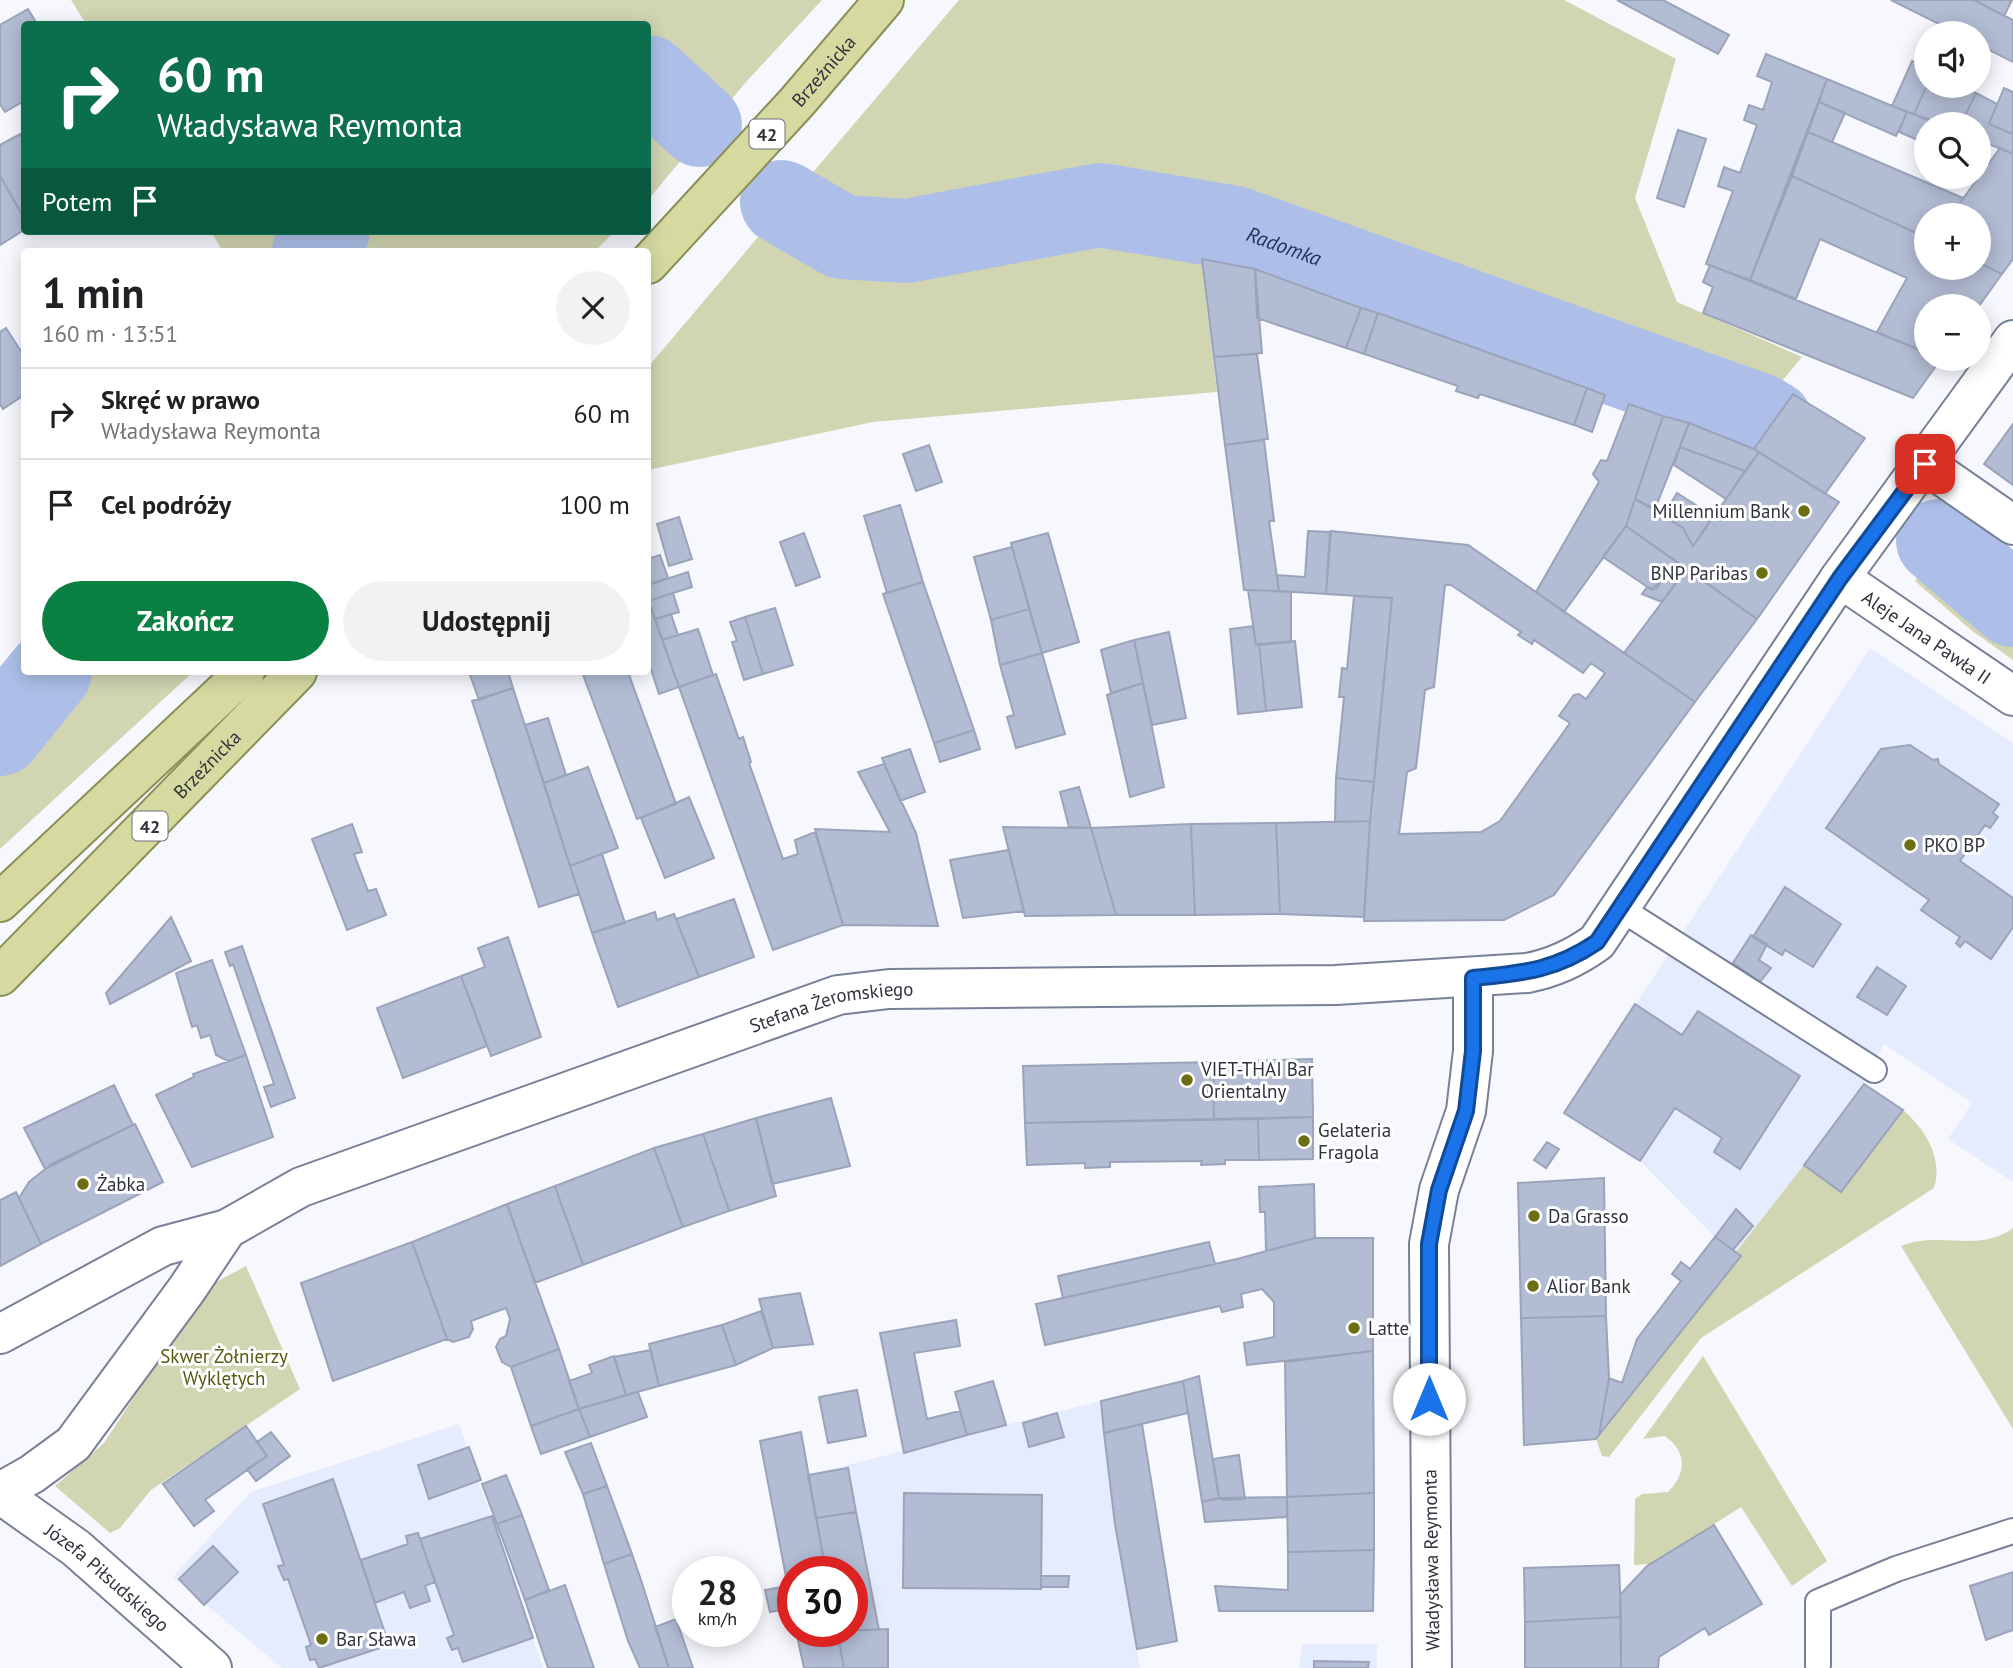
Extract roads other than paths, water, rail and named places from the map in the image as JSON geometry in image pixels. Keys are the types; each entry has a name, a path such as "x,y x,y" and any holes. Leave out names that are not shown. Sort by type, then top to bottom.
{"main road":[{"name":"Brzeźnicka","path":"651,261 797,102 884,0"},
{"name":"Brzeźnicka","path":"0,902 242,675"},
{"name":"Brzeźnicka","path":"0,976 294,675"}],"street":[{"path":"1473,978 1548,969 1573,959 1597,942 1840,578 2013,340"},
{"path":"1925,464 2013,525"},
{"name":"Aleje Jana Pawła II","path":"1840,578 2013,696"},
{"name":"Stefana Żeromskiego","path":"0,1334 163,1246 227,1228 301,1188 838,995 889,989 1336,985 1473,978"},
{"name":"Władysława Reymonta","path":"1432,1668 1429,1244 1439,1190 1466,1111 1473,1051 1473,978"},
{"path":"0,1493 33,1474 73,1444 187,1289 227,1228"},
{"name":"Józefa Piłsudskiego","path":"0,1493 76,1548 212,1668"}],"lane":[{"path":"1621,909 1874,1070"},
{"path":"1818,1665 1818,1602 1966,1544 2013,1531"}],"waterway":[{"name":"Radomka","path":"651,80 700,125"},
{"name":"Radomka","path":"782,202 842,237 906,241 1100,205 1235,228 1759,415 1771,422"},
{"name":"Radomka","path":"317,248 325,235"},
{"name":"Radomka","path":"1938,541 2013,605"},
{"name":"Radomka","path":"0,734 48,675"}],"place":[{"name":"Millennium Bank","path":"1804,511"},
{"name":"BNP Paribas","path":"1762,573"},
{"name":"PKO BP","path":"1910,845"},
{"name":"VIET-THAI Bar Orientalny","path":"1187,1080"},
{"name":"Gelateria Fragola","path":"1304,1141"},
{"name":"Żabka","path":"83,1184"},
{"name":"Da Grasso","path":"1534,1216"},
{"name":"Alior Bank","path":"1533,1286"},
{"name":"Latte","path":"1354,1328"},
{"name":"Bar Sława","path":"322,1639"}],"park label":[{"name":"Skwer Żołnierzy Wyklętych","path":"224,1367"}]}
